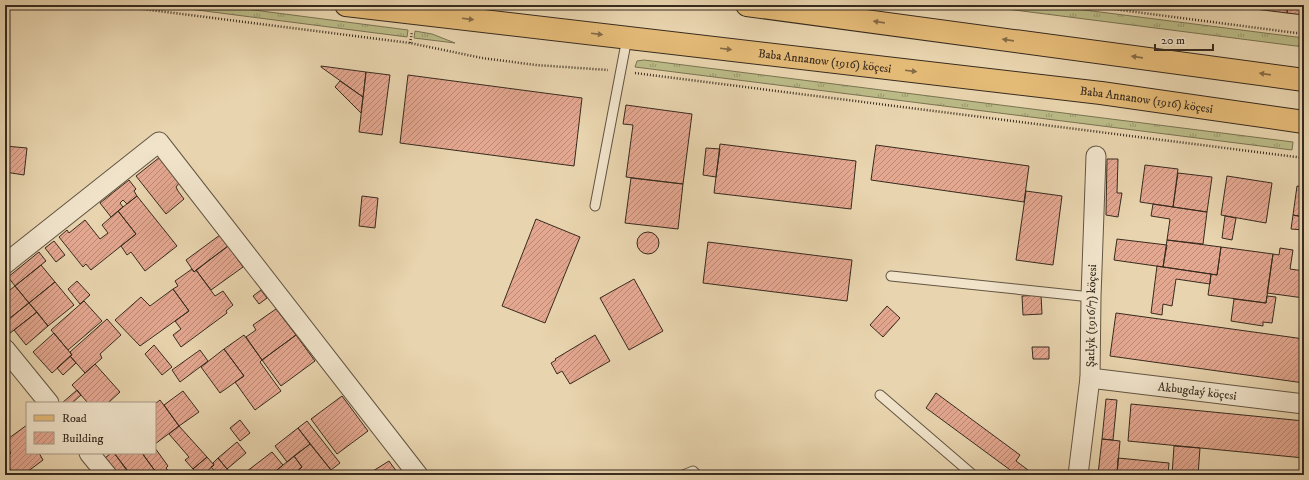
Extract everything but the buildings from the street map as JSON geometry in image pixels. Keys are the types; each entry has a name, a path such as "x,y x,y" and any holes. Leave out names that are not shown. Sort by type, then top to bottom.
{"main road":[{"name":"Baba Annanow (1916) köçesi","path":"346,5 1101,93 1304,122"},
{"path":"747,5 1304,80"}],"street":[{"path":"5,264 159,142 418,475"},
{"name":"Şatlyk (1916/7) köçesi","path":"1078,475 1090,378 1096,156"},
{"path":"5,349 48,402"},
{"name":"Akbugdaý köçesi","path":"1090,378 1304,404"},
{"path":"90,454 107,475"}],"lane":[{"path":"595,206 626,38"},
{"path":"891,276 1091,297"},
{"path":"880,395 973,475"},
{"path":"683,475 693,471 697,475"}],"path":[{"path":"111,5 410,43 482,58 536,65 619,71 1304,158"},
{"path":"1082,5 1304,34"}],"green space":[{"path":"158,5 215,5 408,30 407,37"},
{"path":"975,5 1045,5 1304,38 1304,47"},
{"path":"415,31 432,34 455,43 414,38"},
{"path":"644,60 1293,142 1292,150 635,67 637,61"}]}
